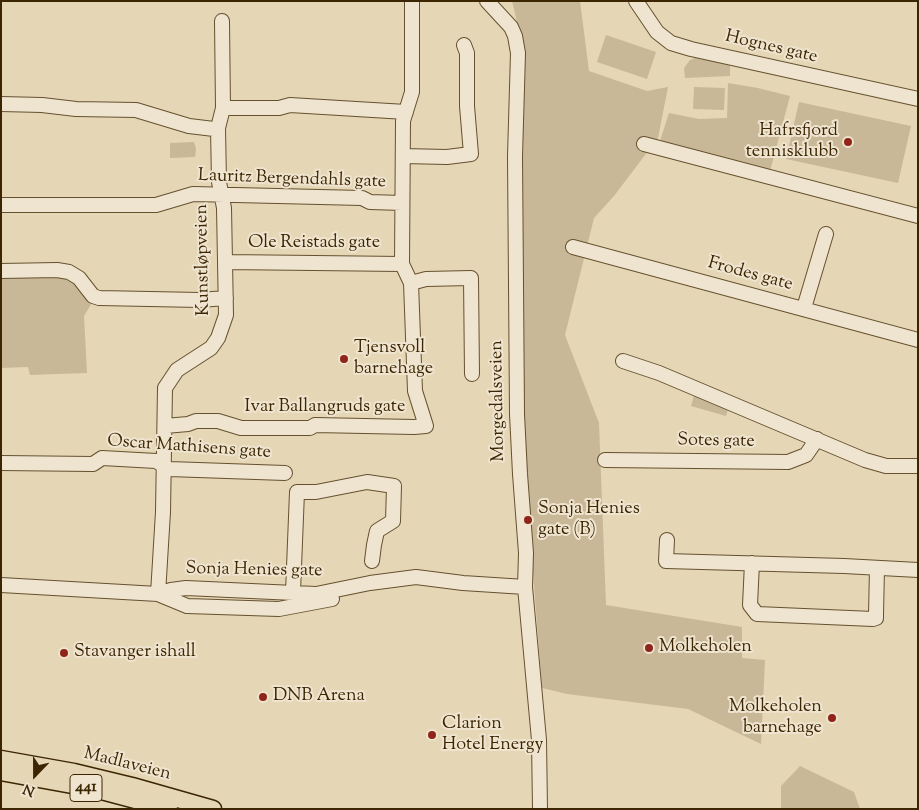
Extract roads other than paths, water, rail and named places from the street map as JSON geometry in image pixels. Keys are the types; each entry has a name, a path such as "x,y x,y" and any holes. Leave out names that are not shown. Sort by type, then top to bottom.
{"main road":[{"name":"Madlaveien","path":"1,759 74,772 141,788 213,809"},
{"name":"Madlaveien","path":"1,772 94,790 169,809"}],"street":[{"path":"411,283 402,264 402,203 403,121 412,92 412,1"},
{"name":"Morgedalsveien","path":"488,1 511,27 515,36 518,53 515,180 517,414 526,553 525,587 539,740 540,809"},
{"name":"Hognes gate","path":"636,1 657,32 671,43 918,99"},
{"name":"Kunstløpveien","path":"158,594 165,388 177,370 211,348 218,338 226,314 224,208 219,182 218,128 223,108 222,21"},
{"path":"403,156 438,157 471,154 467,106 467,53 464,44"},
{"path":"1,104 42,105 76,109 136,110 189,126 218,128"},
{"path":"223,108 279,108 290,105 406,112"},
{"path":"644,144 918,216"},
{"name":"Lauritz Bergendahls gate","path":"1,205 156,205 193,194 362,198 370,202 402,203"},
{"path":"804,308 826,234"},
{"name":"Frodes gate","path":"573,247 918,340"},
{"name":"Ole Reistads gate","path":"226,262 402,264"},
{"path":"1,271 57,270 69,272 79,278 93,296 99,298 200,300 226,298"},
{"name":"Morgedalsveien","path":"411,283 426,279 471,278 472,374"},
{"name":"Ivar Ballangruds gate","path":"165,426 188,424 196,421 218,421 241,428 310,428 315,425 426,426 415,391 411,283"},
{"name":"Sotes gate","path":"623,361 659,373 877,464 886,466 918,466"},
{"name":"Sotes gate","path":"605,460 788,462 806,455 817,440"},
{"name":"Oscar Mathisens gate","path":"1,463 93,464 102,458 156,461 169,469 285,473"},
{"path":"293,592 297,492 316,492 367,482 394,486 393,521 377,532 372,561"},
{"path":"667,540 666,561 918,570"},
{"path":"752,563 750,605 757,614 867,619 876,618 877,568"},
{"name":"Sonja Henies gate","path":"158,594 186,588 316,594 416,577 463,583 525,587"},
{"name":"Sonja Henies gate","path":"1,585 158,594 187,606 279,609 332,599 349,588"}],"place":[{"name":"Hafrsfjord tennisklubb","path":"848,142"},
{"name":"Tjensvoll barnehage","path":"344,359"},
{"name":"Sonja Henies gate (B)","path":"528,520"},
{"name":"Molkeholen","path":"649,648"},
{"name":"Stavanger ishall","path":"64,653"},
{"name":"DNB Arena","path":"263,697"},
{"name":"Molkeholen barnehage","path":"832,718"},
{"name":"Clarion Hotel Energy","path":"432,735"}]}
